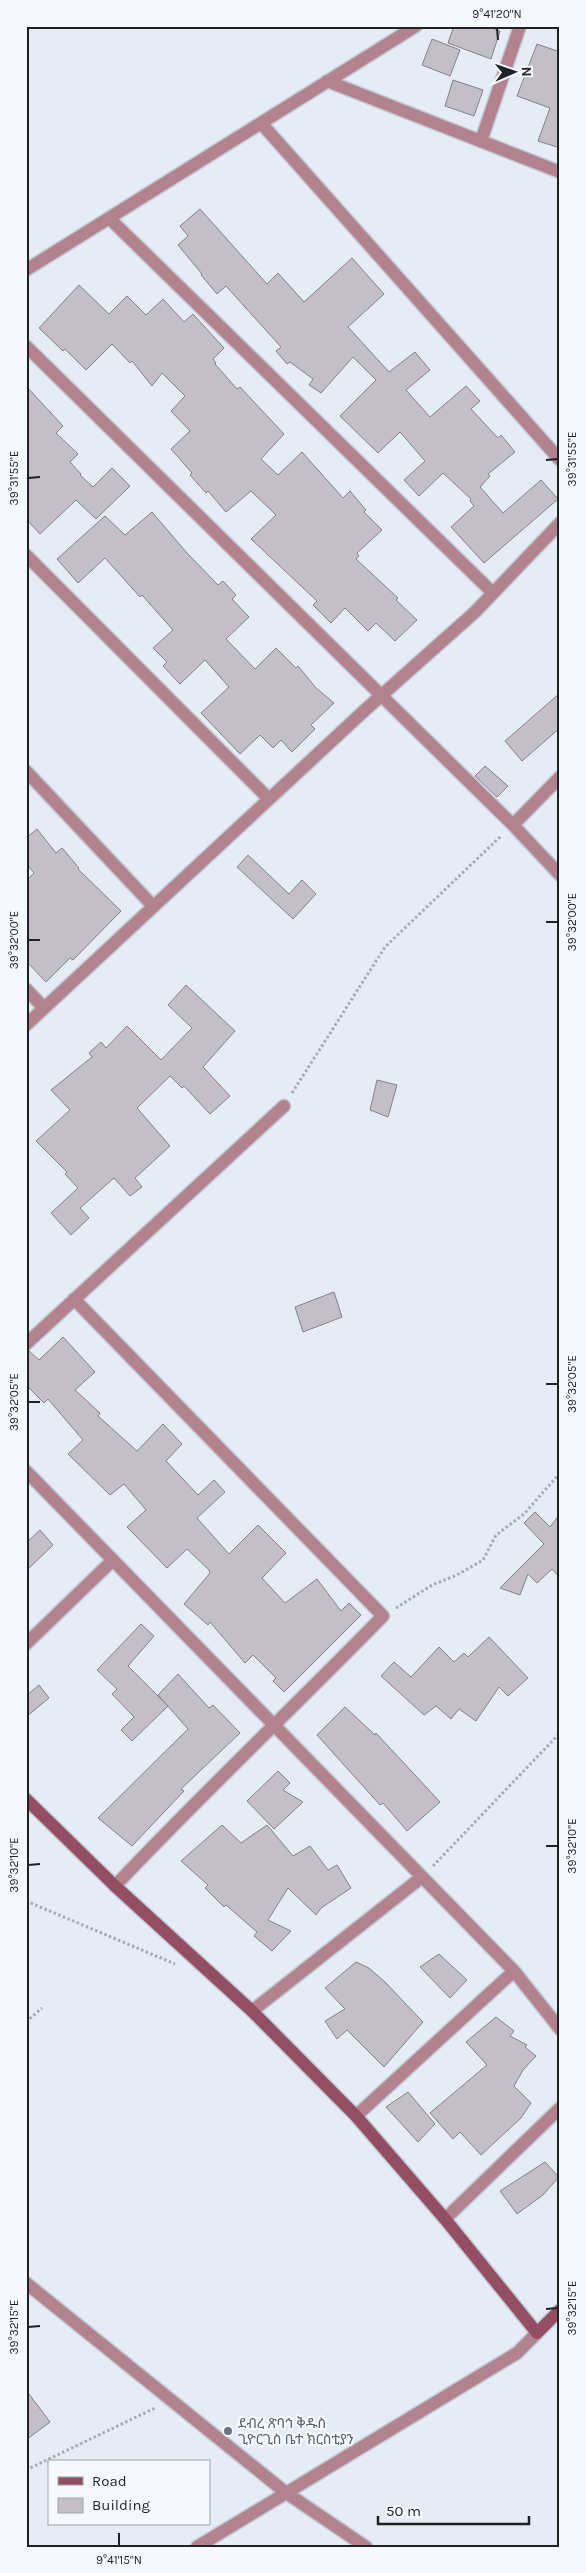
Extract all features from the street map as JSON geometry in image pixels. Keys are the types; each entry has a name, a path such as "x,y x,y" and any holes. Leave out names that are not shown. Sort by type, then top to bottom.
{"street":[{"path":"26,270 416,26"},
{"path":"481,141 520,26"},
{"path":"327,81 560,172"},
{"path":"261,123 560,460"},
{"path":"109,218 493,593"},
{"path":"26,346 513,825 560,875"},
{"path":"26,1025 269,799 475,612 560,523"},
{"path":"26,555 269,799"},
{"path":"26,771 153,906"},
{"path":"513,825 560,777"},
{"path":"26,989 44,1008"},
{"path":"26,1344 284,1106"},
{"path":"74,1300 383,1616 274,1727 186,1810 115,1886"},
{"path":"26,1470 274,1727 514,1971 560,2029"},
{"path":"26,1644 113,1560"},
{"path":"26,1799 115,1886 252,2011 356,2116 444,2219 537,2333"},
{"path":"252,2011 422,1877"},
{"path":"356,2116 514,1971"},
{"path":"444,2219 560,2108"},
{"path":"26,2283 285,2492 366,2547"},
{"path":"197,2547 517,2353 560,2310"}],"path":[{"path":"284,1106 385,948 513,825"},
{"path":"383,1616 432,1585 457,1575 483,1560 496,1535 524,1514 560,1474"},
{"path":"422,1877 560,1733"},
{"path":"26,1901 178,1966"},
{"path":"26,2022 42,2008"},
{"path":"26,2470 171,2400"}],"building":[{"path":"454,26 486,26 500,31 491,59 448,43"},
{"path":"432,39 460,50 450,76 422,65"},
{"path":"537,44 560,52 560,148 538,141 550,108 517,96"},
{"path":"453,80 483,90 474,116 445,106"},
{"path":"200,209 267,284 278,273 304,302 352,258 384,294 348,327 389,372 415,352 430,370 406,390 430,417 466,386 480,401 471,409 498,438 501,435 515,452 488,474 490,476 480,487 503,513 541,480 558,499 484,563 451,527 474,506 470,501 471,499 443,473 419,496 404,480 425,461 400,432 378,453 340,416 376,380 353,357 321,393 309,385 313,379 290,362 287,364 276,351 281,347 226,286 217,294 201,275 178,245 188,236 180,226"},
{"path":"79,285 109,314 127,296 146,315 163,299 184,322 193,314 224,348 213,359 215,364 237,389 240,387 284,434 261,459 278,475 302,452 343,498 350,491 366,510 364,512 382,530 357,553 359,556 356,559 398,598 396,600 417,620 395,641 376,623 368,631 345,608 331,623 313,605 317,601 251,539 276,515 251,491 226,512 208,491 206,493 190,475 192,473 171,449 190,431 171,411 185,396 162,373 152,386 132,361 130,363 112,344 86,370 65,349 63,351 39,328"},
{"path":"26,386 63,426 56,433 78,454 70,462 80,475 93,487 112,468 130,486 96,519 76,500 40,534 26,519"},
{"path":"152,512 187,553 218,585 223,581 236,595 232,599 249,617 226,639 255,669 276,648 296,668 298,666 316,688 334,703 311,725 315,729 292,752 281,740 273,748 260,735 240,754 201,713 229,687 205,660 180,684 163,666 167,662 153,648 173,630 142,595 140,597 105,558 78,583 57,559 105,516 125,535"},
{"path":"560,693 560,728 522,761 505,741"},
{"path":"485,766 508,786 497,797 475,776"},
{"path":"37,829 56,853 62,848 78,869 121,911 73,960 70,958 46,982 26,961 26,881 34,873 26,863 26,838"},
{"path":"248,855 289,894 302,880 316,894 293,919 237,867"},
{"path":"186,985 235,1031 203,1067 230,1096 210,1114 184,1086 182,1088 170,1076 137,1108 170,1146 135,1178 142,1187 130,1196 114,1178 80,1208 89,1218 71,1235 51,1213 78,1188 65,1174 67,1172 36,1141 70,1110 51,1090 92,1057 89,1053 101,1042 106,1048 127,1026 161,1060 192,1028 168,1005"},
{"path":"377,1080 397,1085 388,1117 370,1110"},
{"path":"334,1292 342,1317 303,1332 295,1307"},
{"path":"63,1337 95,1372 75,1390 100,1413 98,1416 137,1451 163,1424 182,1444 166,1461 198,1495 214,1480 225,1492 197,1518 229,1554 258,1525 286,1553 262,1578 285,1603 317,1579 341,1611 349,1603 361,1615 284,1692 273,1681 276,1678 253,1655 245,1663 210,1622 208,1625 184,1604 210,1573 209,1570 187,1549 167,1568 127,1527 146,1510 124,1484 110,1495 68,1454 83,1440 48,1399 44,1403 26,1385 26,1352 29,1351 39,1360"},
{"path":"535,1512 550,1527 560,1514 560,1578 552,1569 537,1583 528,1574 520,1595 500,1588 544,1544 524,1523"},
{"path":"40,1530 53,1545 26,1571 26,1543"},
{"path":"141,1624 154,1636 128,1666 168,1706 132,1741 121,1730 134,1717 112,1694 117,1689 97,1670"},
{"path":"489,1637 528,1678 508,1696 499,1687 476,1721 459,1709 451,1719 436,1706 424,1715 381,1676 394,1662 411,1677 439,1647 454,1662 464,1653 468,1657"},
{"path":"178,1674 209,1708 213,1705 240,1733 181,1789 184,1791 132,1846 98,1818 188,1729 158,1695"},
{"path":"39,1685 49,1698 26,1717 26,1696"},
{"path":"345,1707 375,1735 376,1733 440,1802 407,1831 383,1803 380,1805 317,1735"},
{"path":"278,1771 290,1783 283,1790 303,1802 274,1829 247,1801"},
{"path":"222,1825 241,1843 267,1825 293,1856 310,1846 328,1870 337,1865 351,1888 321,1908 316,1915 288,1888 268,1920 291,1931 272,1951 254,1936 257,1932 226,1905 224,1907 205,1888 208,1885 181,1861"},
{"path":"439,1954 467,1980 450,1998 420,1967"},
{"path":"356,1962 369,1968 385,1982 423,2022 384,2067 347,2030 337,2039 325,2021 345,2009 325,1988"},
{"path":"496,2017 514,2031 510,2036 527,2045 525,2047 536,2056 523,2070 514,2086 531,2103 521,2118 481,2155 460,2132 453,2139 430,2113 487,2065 466,2042"},
{"path":"408,2092 435,2124 418,2142 386,2107"},
{"path":"545,2162 559,2177 543,2195 517,2214 500,2191"},
{"path":"26,2390 50,2422 26,2440"}],"place":[{"name":"ደብረ ጽባኅ ቅዱስ ጊዮርጊስ ቤተ ክርስቲያን","path":"228,2431"}]}
